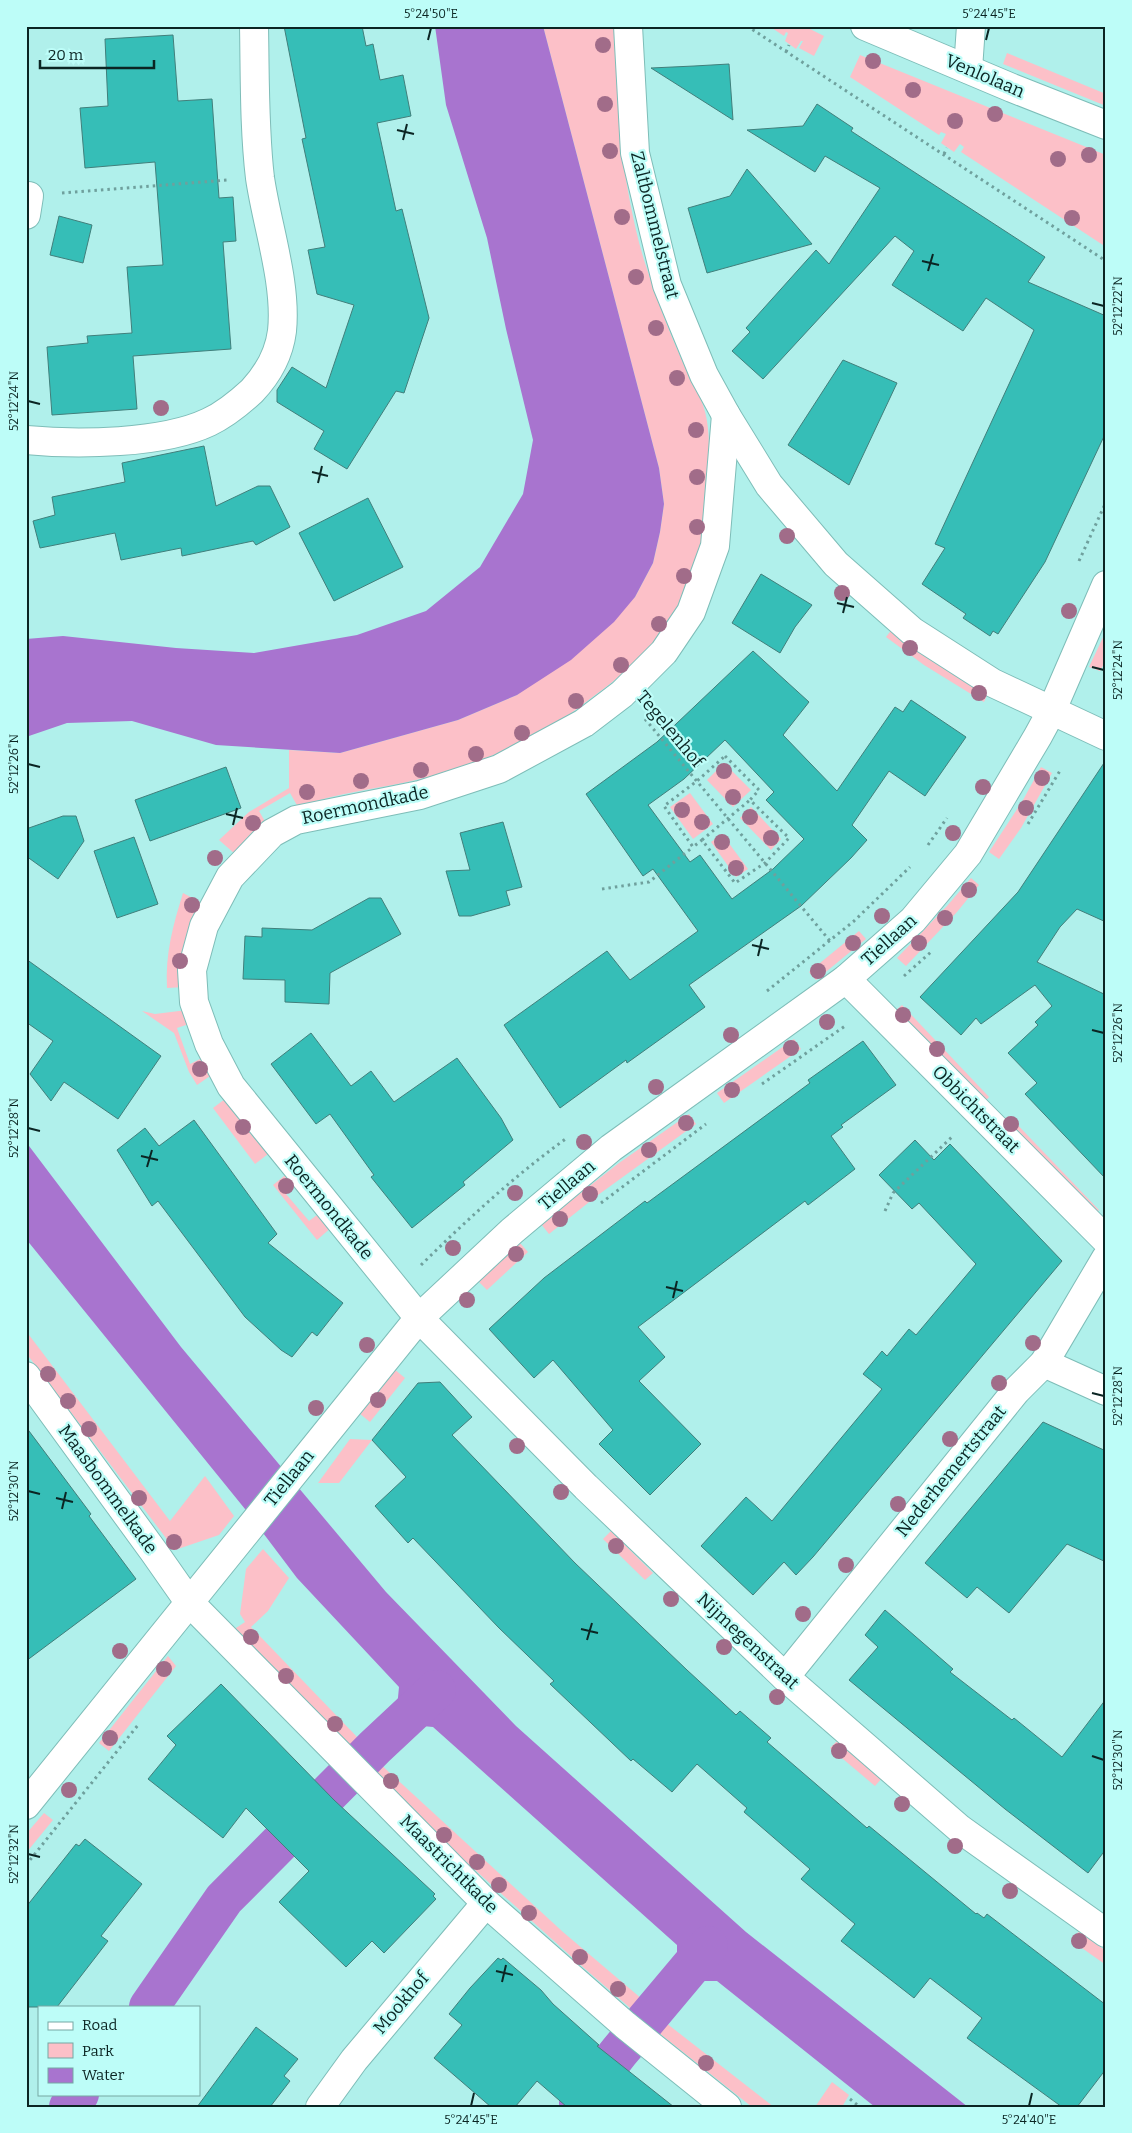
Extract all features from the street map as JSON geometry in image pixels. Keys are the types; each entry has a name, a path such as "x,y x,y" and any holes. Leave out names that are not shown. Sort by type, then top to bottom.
{"street":[{"path":"26,440 95,443 169,435 209,422 238,405 265,378 278,351 282,331 282,286 260,177 254,26"},
{"name":"Zaltbommelstraat","path":"628,26 635,153 667,285 704,374 726,415 769,485 836,564 912,631 993,683 1051,712 1106,736"},
{"name":"Venlolaan","path":"865,26 1106,125"},
{"path":"968,69 971,26"},
{"name":"Roermondkade","path":"427,1310 231,1086 210,1044 194,1002 192,970 204,926 230,877 272,833 296,820 420,795 499,769 584,723 622,694 664,652 691,612 697,596 715,546 726,415"},
{"name":"Tiellaan","path":"26,1805 188,1602 427,1310 512,1231 611,1148 846,979 913,920 968,854 1051,712 1106,585"},
{"name":"Obbichtstraat","path":"846,979 1106,1240"},
{"name":"Nederhemertstraat","path":"785,1677 1016,1391 1044,1363 1106,1258"},
{"name":"Nijmegenstraat","path":"427,1310 586,1487 785,1677 960,1829 1106,1933"},
{"path":"1044,1363 1106,1391"},
{"name":"Maasbommelkade","path":"26,1376 188,1602"},
{"name":"Maastrichtkade","path":"188,1602 486,1903 625,2025 727,2107"},
{"name":"Mookhof","path":"320,2107 354,2060 486,1903"}],"path":[{"path":"747,26 1106,261"},
{"path":"786,52 789,45"},
{"path":"944,154 947,148"},
{"path":"28,205 260,177"},
{"name":"Tegelenhof","path":"622,694 697,781 830,942"},
{"name":"Tegelenhof","path":"694,847 664,806 697,781 725,756 759,790 750,800"},
{"path":"602,888 649,882 750,800 789,838 765,863 735,883 702,840"},
{"path":"926,849 948,817"},
{"path":"763,994 830,942 877,901 914,863"},
{"path":"761,1085 846,1024"},
{"path":"596,1208 714,1118"},
{"path":"427,1310 412,1275 461,1226 512,1181 572,1134"},
{"path":"885,1211 894,1193 955,1134"},
{"path":"26,1865 141,1720"},
{"path":"850,2099 860,2107"}],"green space":[{"path":"543,26 616,26 621,144 636,231 662,312 700,398 709,435 706,514 701,547 692,577 679,605 663,630 643,654 619,677 551,726 495,754 466,766 435,775 328,798 298,807 290,793 259,811 267,825 235,854 219,840 249,812 289,788 289,750 340,753 458,720 517,695 635,597 653,563 664,504 659,468"},
{"path":"769,26 804,26 824,36 814,56 799,48 803,41 801,41 796,49 785,41 788,33 786,32 784,36"},
{"path":"1007,53 1106,94 1106,106 1003,64"},
{"path":"860,55 1106,155 1106,247 961,152 964,147 960,144 954,152 941,143 946,134 941,132 939,135 850,77"},
{"path":"893,628 988,693 984,702 924,665 886,637"},
{"path":"1106,631 1106,660 1100,671 1089,667"},
{"path":"724,763 751,790 733,807 707,780"},
{"path":"1041,767 1052,773 1021,828 999,859 989,852 1023,800"},
{"path":"690,793 713,824 693,839 670,807"},
{"path":"751,807 781,839 771,850 740,818"},
{"path":"722,834 748,869 736,877 711,842"},
{"path":"971,878 979,885 957,912 906,966 897,958"},
{"path":"183,893 202,903 185,987 167,988 167,963 170,940"},
{"path":"859,931 866,939 816,980 809,972"},
{"path":"902,1005 989,1097 982,1105 894,1012"},
{"path":"187,1010 192,1023 177,1028 190,1064 204,1057 213,1074 197,1085 189,1072 174,1033 142,1011 155,1014"},
{"path":"794,1039 801,1049 724,1103 717,1093"},
{"path":"229,1096 272,1151 255,1164 213,1108"},
{"path":"689,1114 696,1124 598,1195 549,1234 541,1224 619,1163"},
{"path":"1009,1116 1099,1210 1091,1218 1001,1124"},
{"path":"289,1172 298,1184 286,1194 309,1221 321,1212 333,1226 317,1240 273,1185"},
{"path":"520,1243 528,1252 487,1290 479,1282"},
{"path":"26,1331 170,1521 205,1476 234,1516 219,1535 175,1550 26,1353"},
{"path":"394,1369 405,1378 370,1422 359,1413"},
{"path":"350,1439 372,1440 339,1483 318,1483"},
{"path":"611,1531 653,1573 645,1580 603,1539"},
{"path":"263,1549 289,1578 268,1611 251,1627 359,1739 363,1735 383,1755 377,1761 563,1932 642,1999 644,1996 665,2013 661,2019 774,2107 752,2107 659,2033 584,1968 454,1851 233,1630 245,1622 240,1614 246,1569"},
{"path":"168,1656 176,1666 109,1751 99,1743"},
{"path":"838,1740 882,1778 875,1786 830,1748"},
{"path":"44,1813 53,1820 26,1853 26,1834"},
{"path":"1079,1931 1106,1951 1106,1965 1072,1941"},
{"path":"832,2082 849,2095 842,2107 815,2107"}],"water":[{"path":"435,26 543,26 659,468 664,504 660,532 653,563 635,597 614,622 571,660 517,695 458,720 340,753 216,745 132,721 67,723 26,737 26,639 63,636 176,648 254,653 357,635 426,611 480,567 523,494 533,440 506,329 487,238 446,105"},
{"path":"26,1142 181,1347 386,1592 516,1726 746,1932 968,2107 875,2107 717,1981 694,1981 677,1967 677,1945 433,1727 412,1725 397,1708 399,1687 297,1578 245,1509 26,1239"}],"building":[{"path":"284,26 362,26 366,46 373,44 380,80 403,75 411,116 377,123 396,211 402,209 429,318 404,393 396,391 347,469 314,449 324,431 277,402 277,390 292,367 326,388 354,305 317,294 308,250 325,247 302,139 306,138"},
{"path":"173,35 178,101 212,99 219,198 233,197 236,241 223,242 231,349 133,356 137,409 52,415 47,347 88,343 87,336 132,333 127,267 163,265 155,162 85,168 80,108 108,106 105,39"},
{"path":"729,64 733,120 651,68 694,66"},
{"path":"817,104 853,128 851,131 1045,257 1028,282 1106,316 1106,432 1045,562 998,634 993,631 990,636 963,618 966,614 922,584 945,548 935,544 1034,330 986,298 963,331 892,285 914,251 895,236 763,379 732,351 750,332 746,328 816,250 829,264 880,188 825,156 815,172 747,130 803,126"},
{"path":"747,169 812,244 707,273 688,208 730,196"},
{"path":"59,216 92,225 83,263 50,255"},
{"path":"843,360 897,383 849,485 788,445"},
{"path":"204,446 216,506 258,486 270,486 290,527 256,545 253,541 182,556 181,548 121,560 115,533 40,548 33,521 55,515 52,497 125,482 122,463"},
{"path":"368,498 403,567 334,601 299,533"},
{"path":"761,574 812,605 795,627 780,653 732,623"},
{"path":"753,651 809,702 783,735 837,791 895,707 903,712 911,700 966,737 925,796 889,771 852,825 867,840 851,858 801,906 689,985 705,1007 627,1063 626,1060 560,1108 504,1025 607,951 630,980 698,931 653,869 643,876 586,794 657,742","holes":["725,740 774,792 766,800 804,839 773,869 732,899 700,855 690,862 648,805 684,779"]},
{"path":"1106,760 1106,922 1077,909 1060,927 1037,962 1106,995 1106,1179 1025,1094 1037,1083 1008,1053 1038,1025 1035,1022 1052,1006 1035,985 981,1024 976,1018 961,1035 920,997 1018,892"},
{"path":"226,767 241,808 150,841 135,800"},
{"path":"63,816 76,816 84,841 58,879 26,856 26,829"},
{"path":"503,822 522,887 506,891 510,905 471,916 459,916 446,871 470,870 460,833"},
{"path":"134,837 158,904 117,918 94,851"},
{"path":"369,898 381,898 401,934 330,973 329,1004 285,1002 285,980 243,979 245,936 262,937 262,928 312,930"},
{"path":"26,959 161,1056 118,1119 64,1082 51,1101 30,1074 53,1041 26,1022"},
{"path":"311,1033 351,1086 371,1071 394,1102 457,1058 501,1118 513,1140 463,1182 465,1185 412,1228 371,1177 374,1175 330,1114 316,1124 271,1064"},
{"path":"863,1041 896,1085 841,1125 843,1127 831,1136 855,1169 808,1205 805,1201 638,1327 665,1357 639,1381 701,1444 650,1495 599,1444 613,1430 553,1360 534,1378 489,1329 544,1278 645,1201 647,1203 810,1083 808,1080"},
{"path":"194,1120 277,1234 268,1243 343,1303 317,1336 312,1332 292,1357 281,1350 245,1317 158,1201 152,1206 117,1150 145,1128 159,1146"},
{"path":"915,1140 934,1160 950,1144 1062,1261 813,1557 796,1575 784,1562 753,1595 701,1546 746,1497 772,1521 882,1389 863,1374 882,1351 887,1356 909,1329 916,1335 976,1264 919,1203 912,1209 879,1175"},
{"path":"440,1382 472,1417 452,1435 575,1563 687,1670 736,1715 740,1711 771,1738 767,1742 867,1828 869,1826 976,1914 984,1918 987,1914 1106,2005 1106,2069 1077,2107 1062,2107 967,2038 982,2018 930,1978 914,1998 841,1941 855,1924 801,1879 810,1869 744,1812 747,1808 697,1764 672,1792 633,1759 631,1761 550,1684 554,1681 499,1628 413,1538 408,1543 375,1506 406,1477 372,1440 418,1383"},
{"path":"1043,1422 1106,1451 1106,1562 1067,1544 1009,1613 977,1587 967,1598 925,1563"},
{"path":"26,1427 91,1514 89,1516 136,1579 26,1661"},
{"path":"885,1610 953,1669 950,1672 1012,1720 1014,1718 1062,1757 1106,1699 1106,1849 1088,1873 1005,1809 849,1680 878,1647 865,1635"},
{"path":"221,1684 334,1800 435,1894 433,1896 436,1899 384,1953 372,1941 346,1967 279,1902 309,1871 246,1808 223,1838 148,1779 176,1745 167,1736"},
{"path":"85,1839 142,1884 101,1936 108,1941 58,2006 26,2007 26,1907 76,1844 79,1846"},
{"path":"498,1958 501,1960 503,1958 541,1990 553,2004 599,2045 597,2046 674,2107 567,2107 537,2081 515,2107 491,2107 434,2058 462,2025 449,2014"},
{"path":"256,2027 298,2059 284,2076 290,2081 270,2107 197,2107"}],"waterway":[{"path":"150,2006 224,1899 375,1747 436,1690"},
{"path":"579,2103 708,1946"},
{"path":"69,2107 77,2096"}]}
